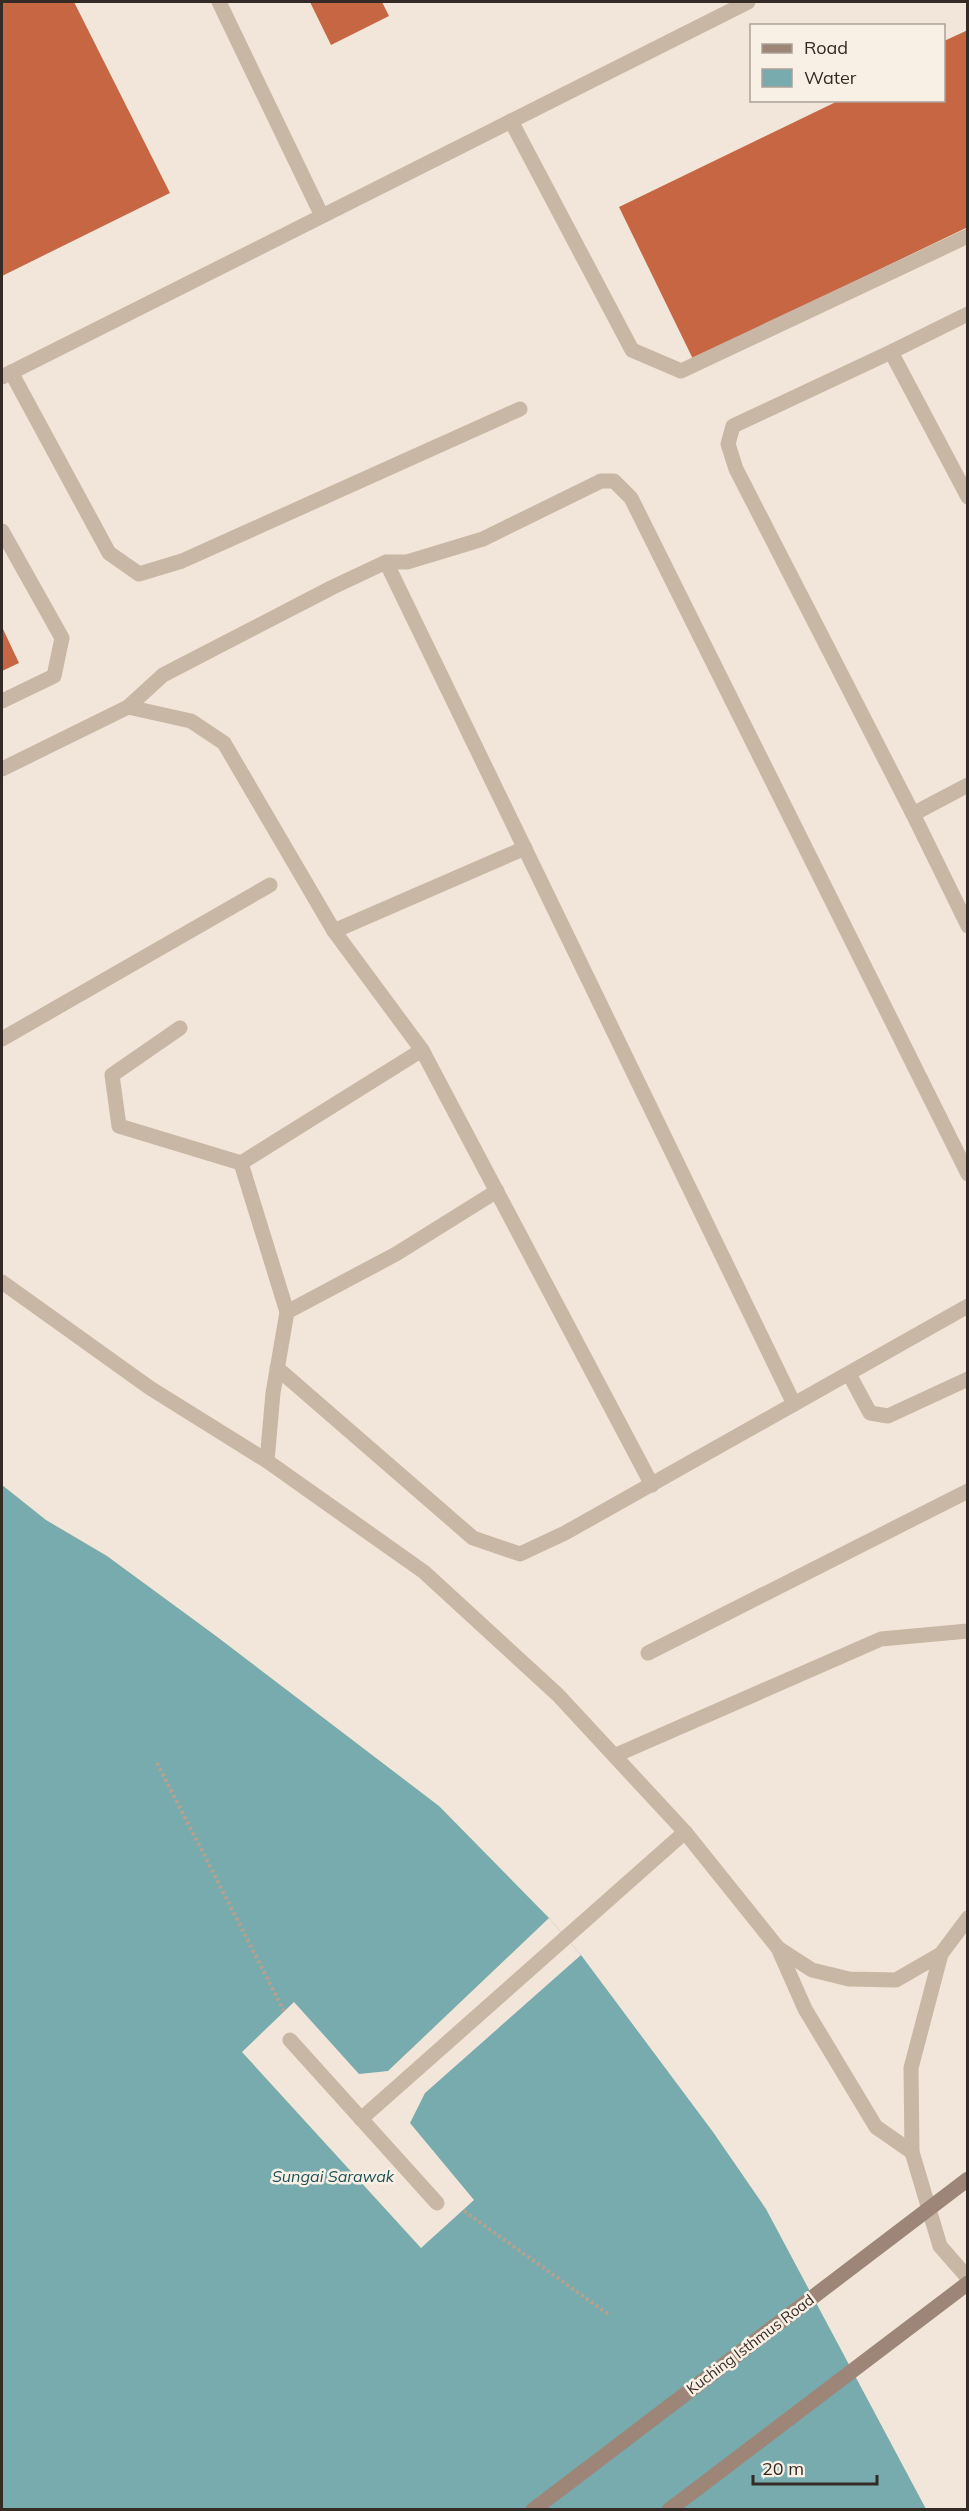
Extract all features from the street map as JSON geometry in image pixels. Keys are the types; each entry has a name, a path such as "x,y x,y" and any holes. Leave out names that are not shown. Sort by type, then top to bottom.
{"main road":[{"name":"Kuching Isthmus Road","path":"533,2510 968,2179"},
{"path":"669,2510 968,2281"}],"street":[{"path":"219,2 322,216"},
{"path":"520,409 182,561 139,574 109,553 6,375 748,2"},
{"path":"511,121 632,350 681,371 968,236"},
{"path":"968,314 733,426 728,444 736,469 914,814 968,926"},
{"path":"891,352 968,497"},
{"path":"2,769 128,707 163,675 386,562 407,562 483,538 601,482 614,481 631,498 968,1174"},
{"path":"2,531 62,638 54,676 2,701"},
{"path":"386,562 794,1404"},
{"path":"128,707 191,721 224,743 334,931 422,1050 652,1485"},
{"path":"914,814 968,785"},
{"path":"334,931 525,848"},
{"path":"2,1039 270,885"},
{"path":"180,1028 112,1075 119,1126 241,1163 422,1050"},
{"path":"241,1163 287,1312 277,1368 267,1461"},
{"path":"287,1312 396,1254 498,1191"},
{"path":"2,1282 150,1388 267,1461 424,1572 558,1695 685,1832 778,1948 805,2010 876,2127 912,2152"},
{"path":"277,1368 473,1538 520,1554 565,1533 652,1485 968,1306"},
{"path":"849,1374 870,1413 888,1416 968,1379"},
{"path":"648,1653 968,1491"},
{"path":"616,1755 881,1639 968,1631"},
{"path":"362,2119 685,1832"},
{"path":"968,1918 941,1954 911,2068 912,2152 940,2246 968,2281"},
{"path":"778,1948 812,1970 849,1979 896,1980 941,1954"},
{"path":"290,2040 437,2203"}],"path":[{"path":"157,1763 284,2011"},
{"path":"464,2211 608,2314"}],"water":[{"name":"Sungai Sarawak","path":"2,1485 46,1520 107,1556 216,1636 439,1806 549,1918 581,1955 713,2132 766,2209 926,2509 2,2509"}],"pier":[{"path":"549,1918 581,1955 425,2093 410,2123 474,2200 421,2248 242,2052 294,2002 359,2074 388,2071"}],"building":[{"path":"2,2 74,2 170,193 2,276"},
{"path":"310,2 382,2 389,16 331,45"},
{"path":"968,30 968,227 693,359 619,207 836,102 945,102 945,41"},
{"path":"2,627 19,663 2,671"}]}
